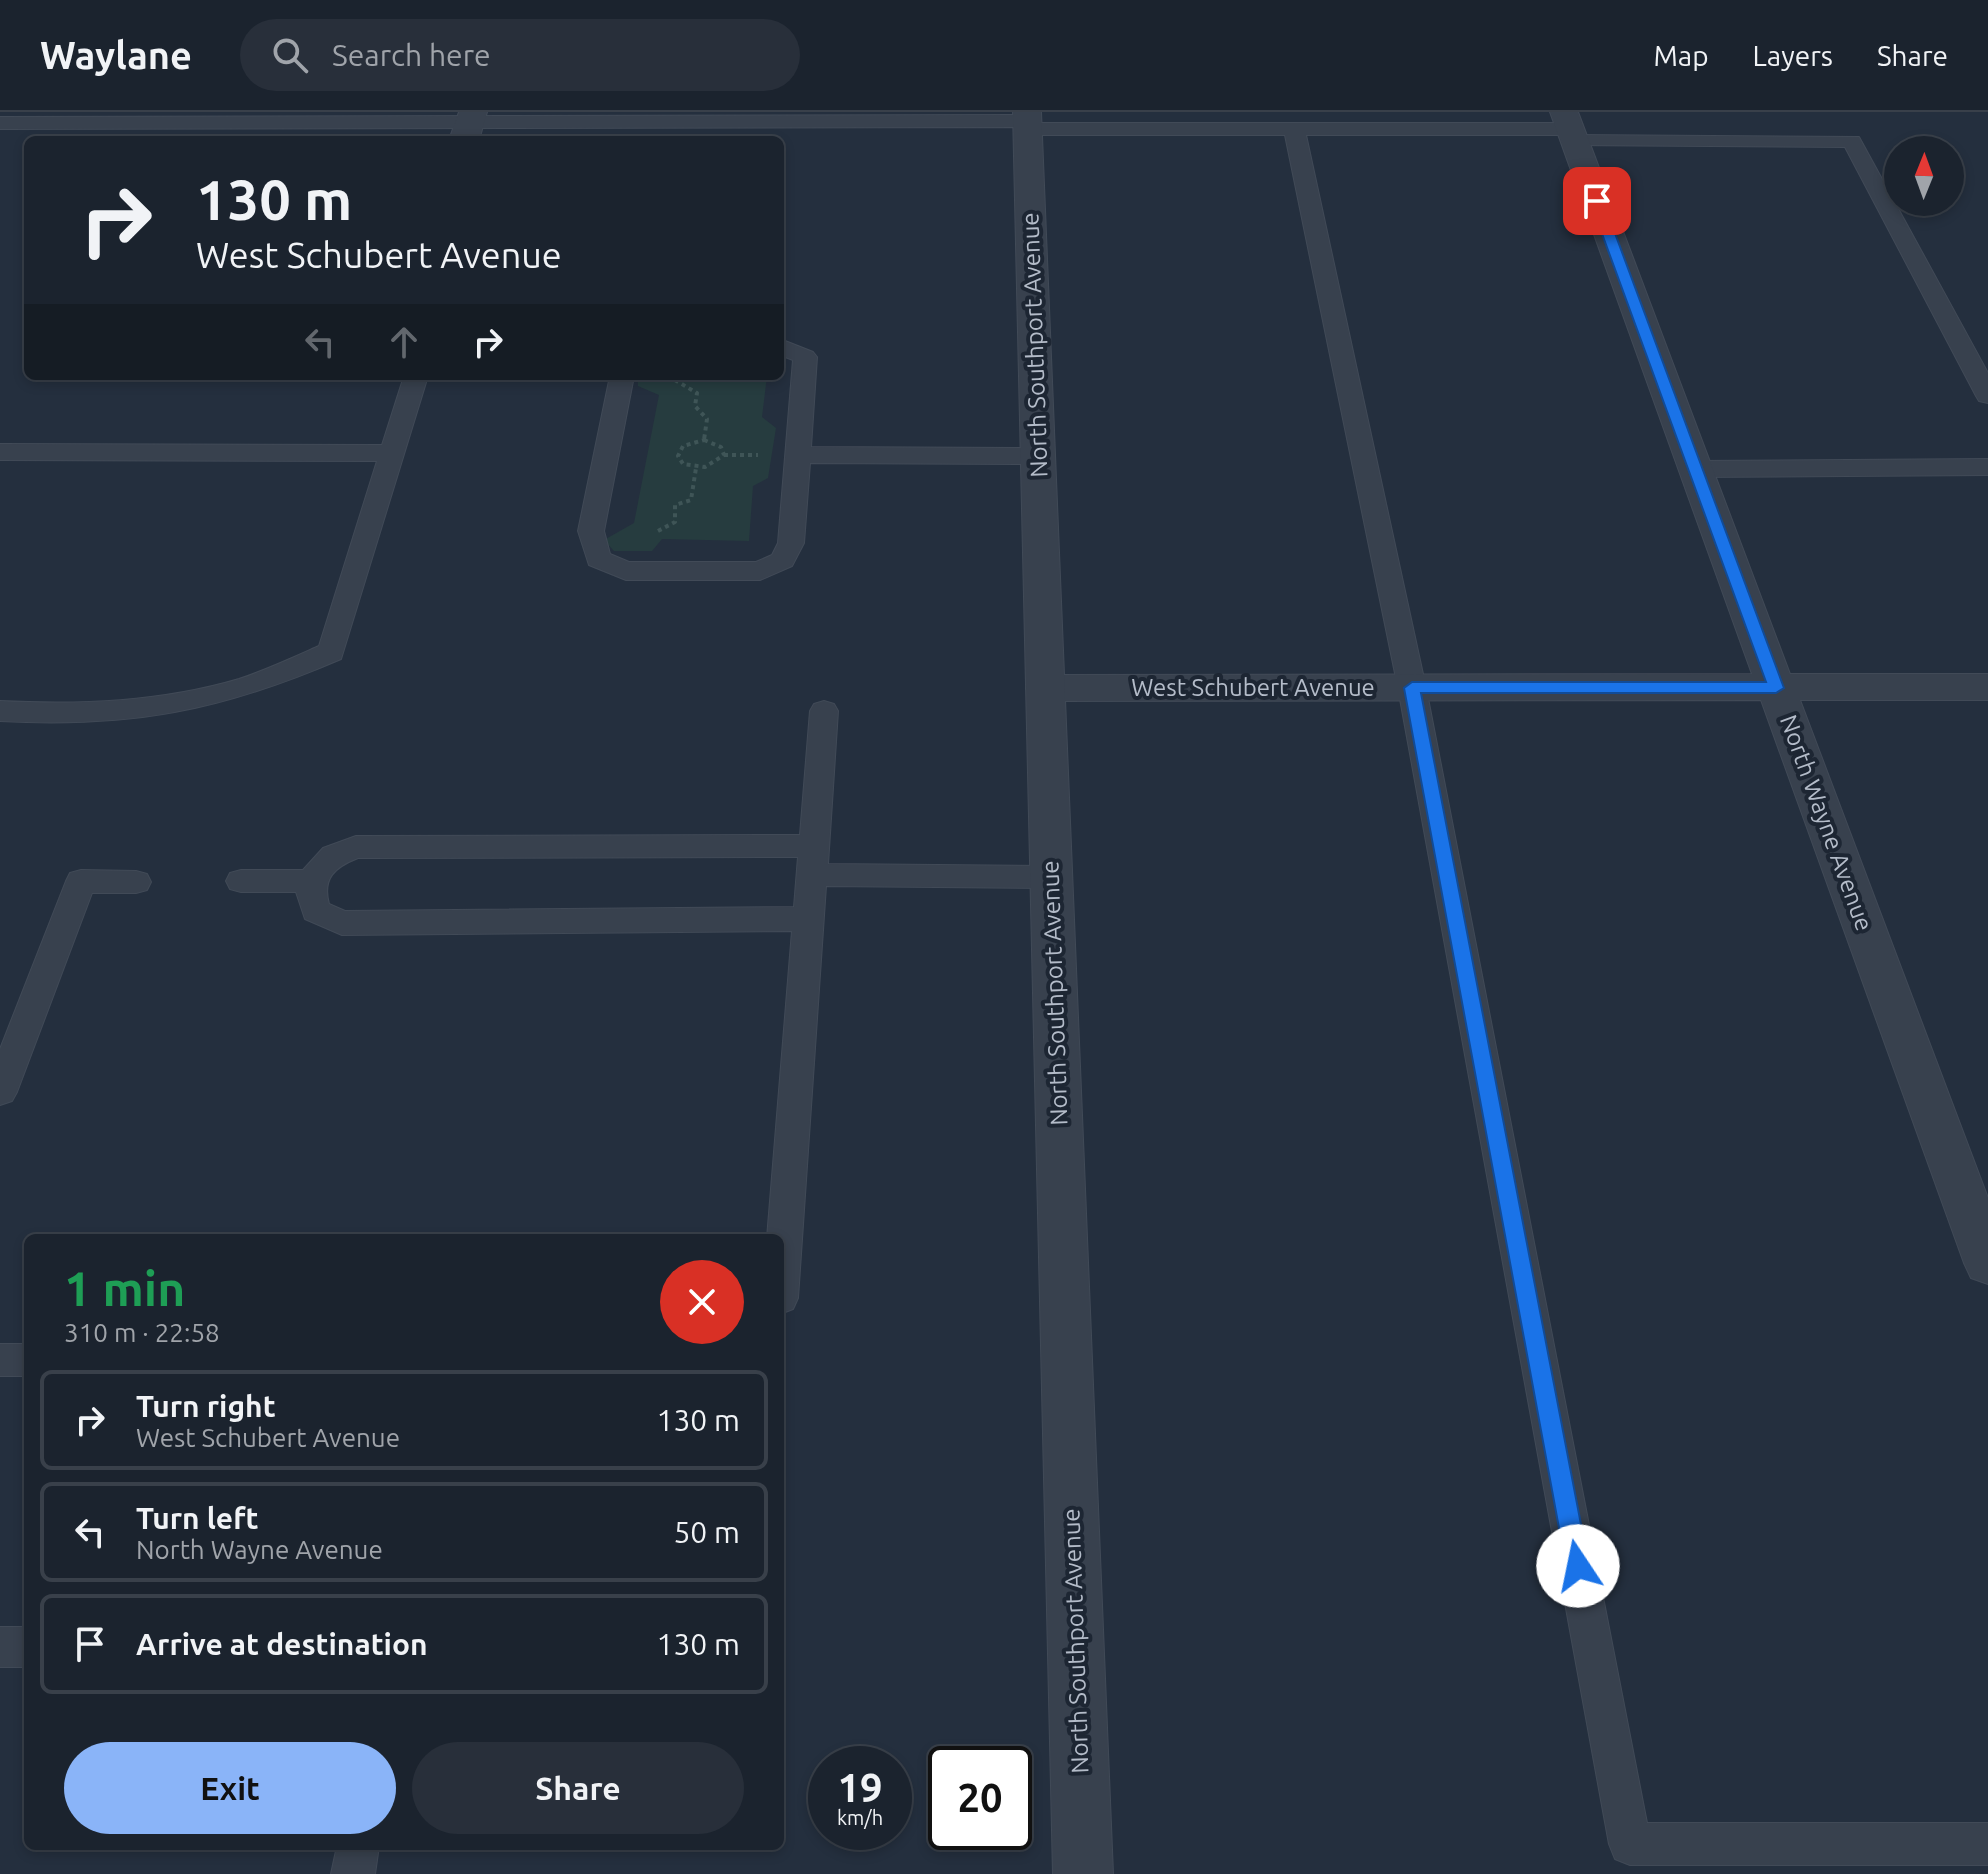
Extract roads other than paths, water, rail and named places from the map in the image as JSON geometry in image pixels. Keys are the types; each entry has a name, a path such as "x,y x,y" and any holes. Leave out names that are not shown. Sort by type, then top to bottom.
{"street":[{"name":"North Southport Avenue","path":"1027,121 1083,1874"},
{"name":"North Wayne Avenue","path":"1570,127 1988,1263"},
{"name":"West Schubert Avenue","path":"1045,688 1988,687"}],"lane":[{"path":"0,123 200,132 469,125 753,131 1027,121 1294,129 1570,127 1852,141 1988,396"},
{"path":"1294,129 1412,688 1630,1844 1988,1844"},
{"path":"621,380 591,531 598,559 626,571 760,571 783,560 791,543 805,357 784,348"},
{"path":"0,711 111,713 178,702 251,685 331,652 415,380"},
{"path":"0,452 393,453"},
{"path":"798,455 1038,456"},
{"path":"1695,469 1988,467"},
{"path":"784,1247 824,711"},
{"path":"810,919 342,923 316,911 310,896 311,881 333,854 356,847 814,861 1052,877"},
{"path":"0,1092 81,881 136,882"},
{"path":"241,881 311,881"},
{"path":"0,1360 24,1360"},
{"path":"0,1647 24,1647"},
{"path":"353,1874 357,1850"}]}
